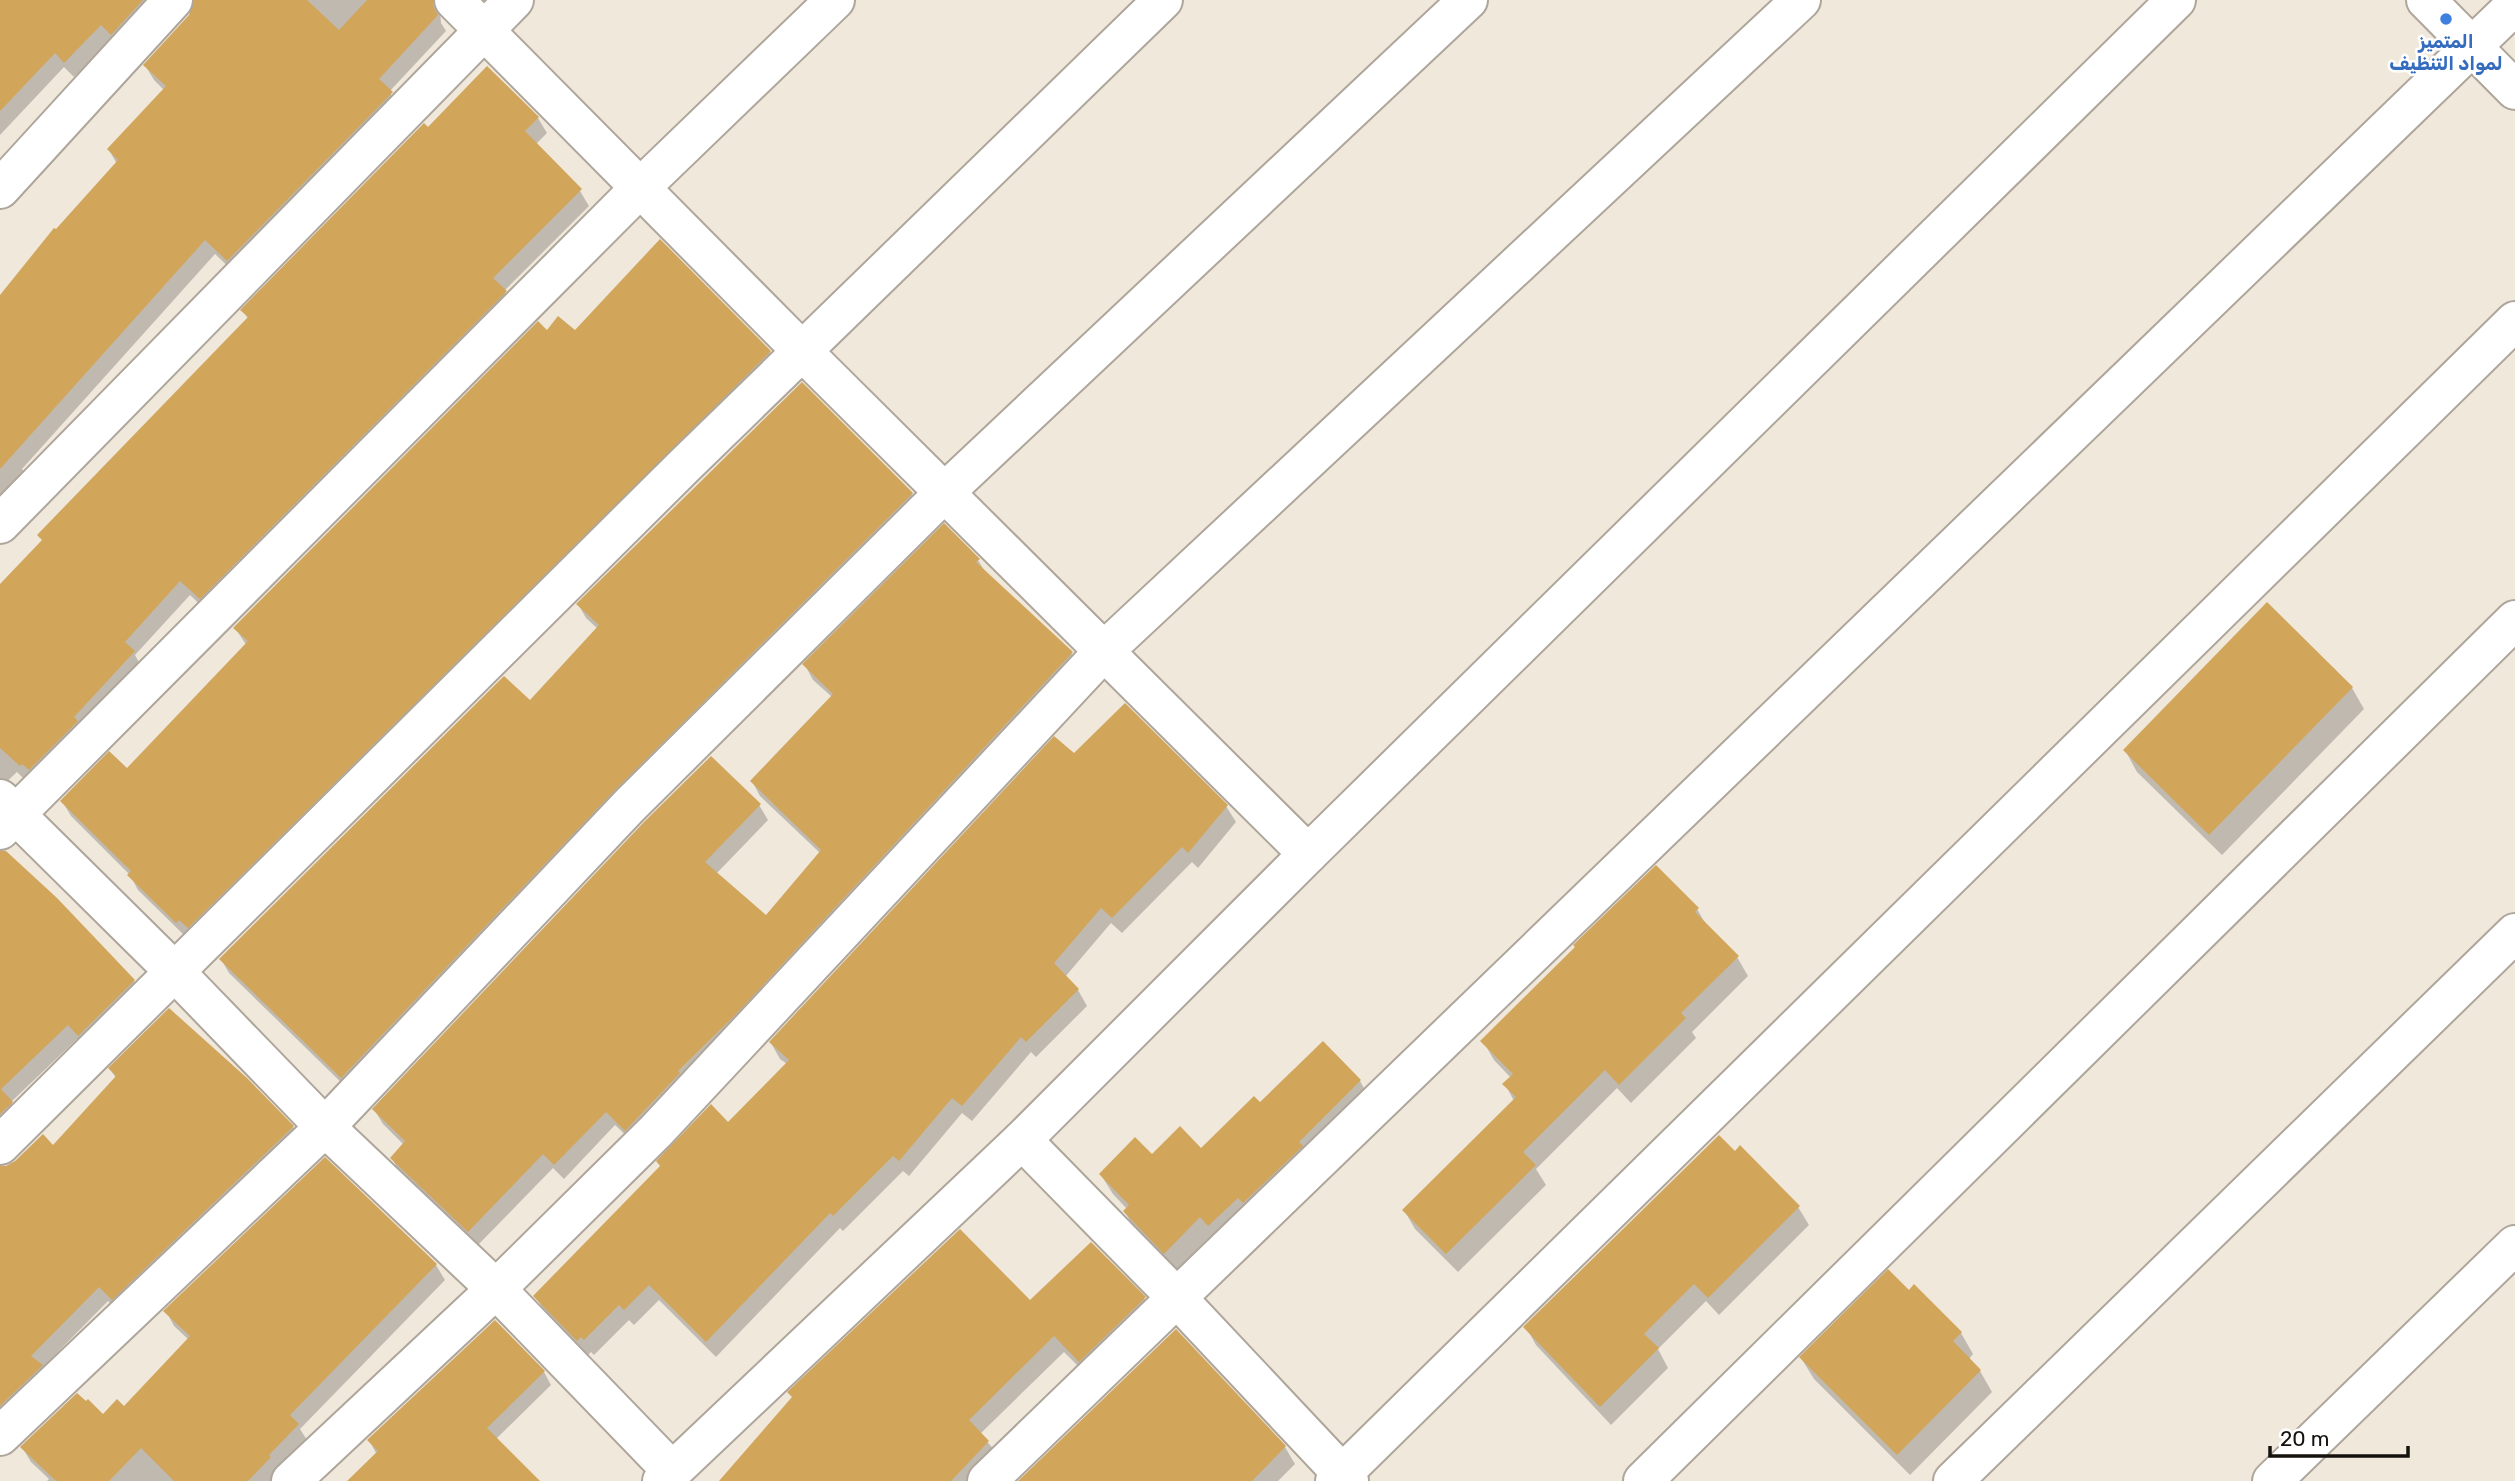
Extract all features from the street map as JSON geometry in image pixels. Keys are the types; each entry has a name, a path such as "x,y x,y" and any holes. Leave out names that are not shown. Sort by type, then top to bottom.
{"street":[{"path":"0,189 173,0"},
{"path":"454,0 801,350 1308,854"},
{"path":"0,524 514,0"},
{"path":"835,0 641,187 5,814 175,972 326,1127 496,1289 667,1476 1022,1140 1308,854 2176,0"},
{"path":"0,1145 801,350 1163,0"},
{"path":"0,1436 326,1127 629,806 946,492 1468,0"},
{"path":"291,1481 496,1289 656,1130 1105,650 1801,0"},
{"path":"2426,0 2515,90"},
{"path":"987,1481 2515,5"},
{"path":"1022,1140 1176,1297 1342,1479 2515,321"},
{"path":"1643,1481 2515,620"},
{"path":"1953,1481 2515,933"},
{"path":"2272,1481 2515,1245"}],"building":[{"path":"0,0 143,0 111,35 101,25 64,63 55,53 0,111"},
{"path":"194,0 307,0 339,30 367,0 433,0 438,15 379,79 393,92 227,261 205,240 0,469 0,295 54,228 56,229 118,160 107,149 166,86 143,65 189,15"},
{"path":"487,66 539,117 525,131 582,189 493,278 507,291 200,599 180,581 125,642 135,651 74,717 78,721 29,770 22,764 20,766 0,748 0,584 42,540 37,535 248,317 240,310 424,123 428,127"},
{"path":"660,239 771,351 188,928 179,920 176,923 127,875 131,871 60,801 109,751 127,768 248,641 233,628 538,321 547,330 558,316 575,330"},
{"path":"802,382 913,493 614,791 341,1078 219,959 504,676 530,700 599,625 576,604"},
{"path":"944,523 980,559 976,562 1073,652 736,1014 678,1071 680,1073 625,1131 606,1112 554,1165 543,1154 468,1232 390,1158 405,1141 372,1109 645,821 711,756 761,804 705,862 766,915 821,850 750,781 833,694 802,664"},
{"path":"2267,602 2353,687 2209,835 2123,750"},
{"path":"1125,703 1228,805 1188,853 1182,847 1112,918 1101,908 1054,963 1079,989 1026,1042 1021,1037 962,1106 952,1098 899,1161 893,1156 833,1216 830,1213 706,1342 649,1285 624,1310 619,1305 584,1340 581,1337 577,1341 533,1296 660,1166 656,1161 711,1104 728,1122 789,1060 769,1042 1054,736 1074,753"},
{"path":"0,851 6,851 57,898 135,980 78,1036 68,1025 1,1089 13,1102 0,1114"},
{"path":"1656,865 1699,908 1695,912 1739,956 1681,1013 1686,1018 1619,1085 1605,1070 1523,1152 1536,1165 1446,1254 1402,1210 1516,1097 1502,1084 1513,1074 1480,1041 1575,947 1573,945"},
{"path":"169,1008 247,1078 294,1126 112,1300 99,1287 31,1356 43,1365 0,1406 0,1166 15,1161 43,1134 53,1145 116,1076 108,1068"},
{"path":"1323,1041 1361,1080 1299,1142 1303,1146 1243,1203 1238,1198 1208,1226 1200,1217 1164,1254 1123,1211 1129,1205 1099,1174 1135,1137 1152,1154 1180,1126 1201,1148 1254,1096 1260,1102"},
{"path":"1719,1135 1735,1151 1740,1145 1800,1206 1708,1298 1694,1284 1644,1334 1659,1348 1600,1407 1523,1327"},
{"path":"325,1157 437,1264 290,1415 299,1424 248,1481 174,1481 141,1448 109,1481 56,1481 20,1447 77,1393 86,1401 88,1399 103,1414 117,1399 124,1406 190,1336 163,1311"},
{"path":"960,1229 1030,1300 1091,1242 1146,1297 1079,1362 1054,1336 969,1420 989,1441 951,1481 719,1481 792,1397 787,1392"},
{"path":"1888,1269 1909,1290 1914,1284 1962,1332 1953,1341 1981,1370 1897,1455 1799,1357"},
{"path":"495,1320 545,1371 487,1428 540,1481 347,1481 378,1451 367,1440"},
{"path":"1176,1329 1286,1446 1252,1481 1018,1481"}],"place":[{"name":"المتميز لمواد التنظيف","path":"2446,19"}]}
